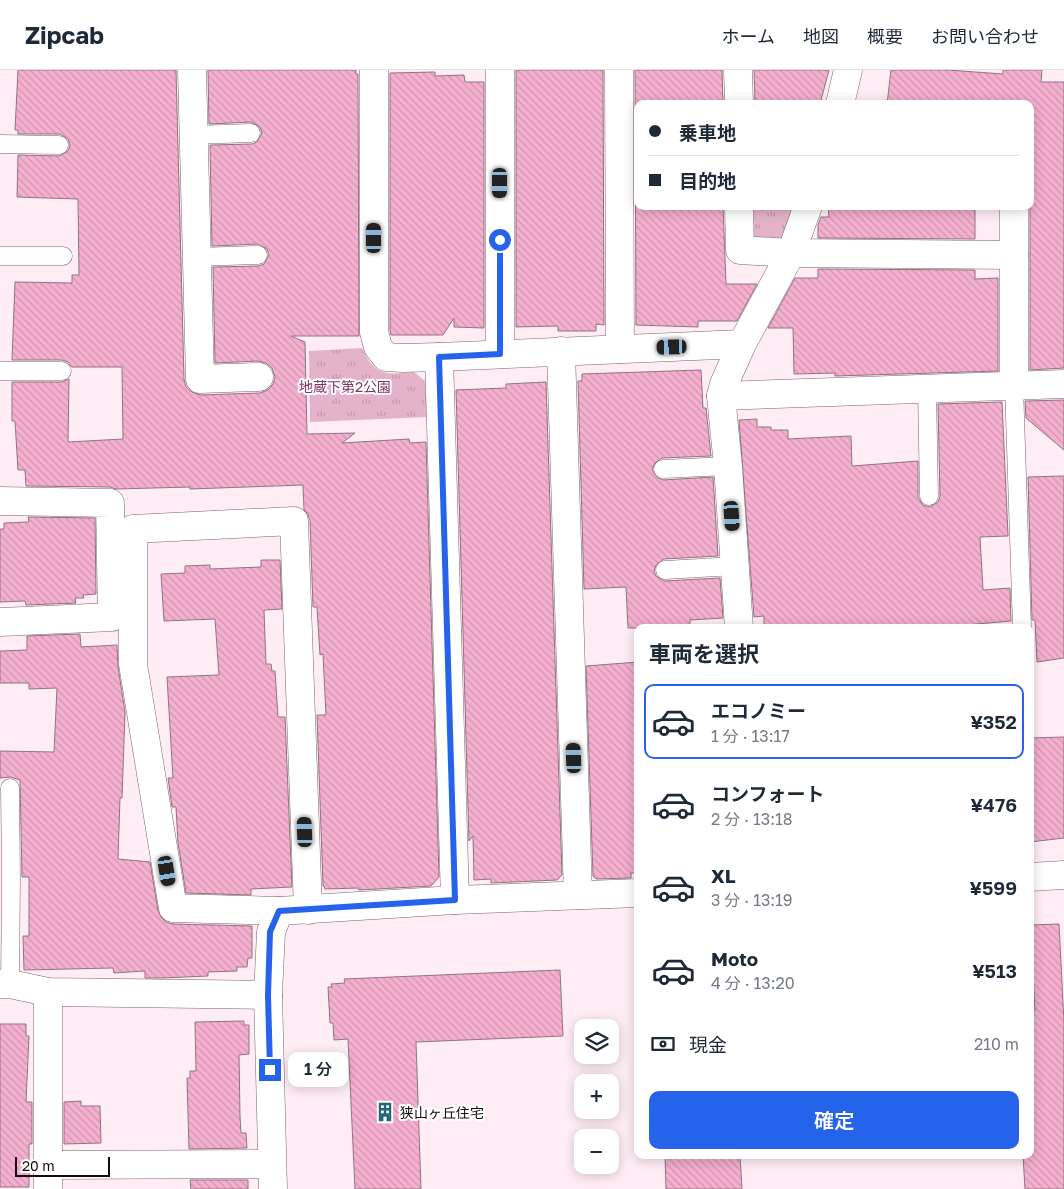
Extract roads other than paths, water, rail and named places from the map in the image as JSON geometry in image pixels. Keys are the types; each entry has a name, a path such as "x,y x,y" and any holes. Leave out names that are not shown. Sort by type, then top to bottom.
{"street":[{"path":"192,70 200,379 260,377"},
{"path":"374,70 374,322 378,347 386,357 439,357 742,344"},
{"path":"500,70 500,354"},
{"path":"619,70 620,349"},
{"path":"738,70 738,100"},
{"path":"841,100 848,70"},
{"path":"739,210 740,250 791,253 1014,255"},
{"path":"739,624 728,466 721,396 724,384 742,344 791,253 807,210"},
{"path":"1014,210 1014,386"},
{"path":"562,351 578,895"},
{"path":"439,357 455,900"},
{"path":"721,396 1064,384"},
{"path":"0,501 110,503 112,617 0,622"},
{"path":"308,910 294,521 133,529 133,664 173,908 279,911 308,910 455,900 634,893"},
{"path":"1034,877 1064,875"},
{"path":"48,992 48,1177 273,1176 268,995 270,932 279,911"},
{"path":"5,984 48,992 268,995"}],"lane":[{"path":"194,135 251,133"},
{"path":"0,144 59,145"},
{"path":"197,257 258,255"},
{"path":"0,256 64,256"},
{"path":"0,371 62,372"},
{"path":"1014,386 1022,624"},
{"path":"927,389 929,496"},
{"path":"663,469 728,466"},
{"path":"665,570 735,566"},
{"path":"5,984 12,878 10,788"}],"place":[{"name":"狭山ヶ丘住宅","path":"385,1112"}],"park label":[{"name":"地蔵下第2公園","path":"345,386"}]}
